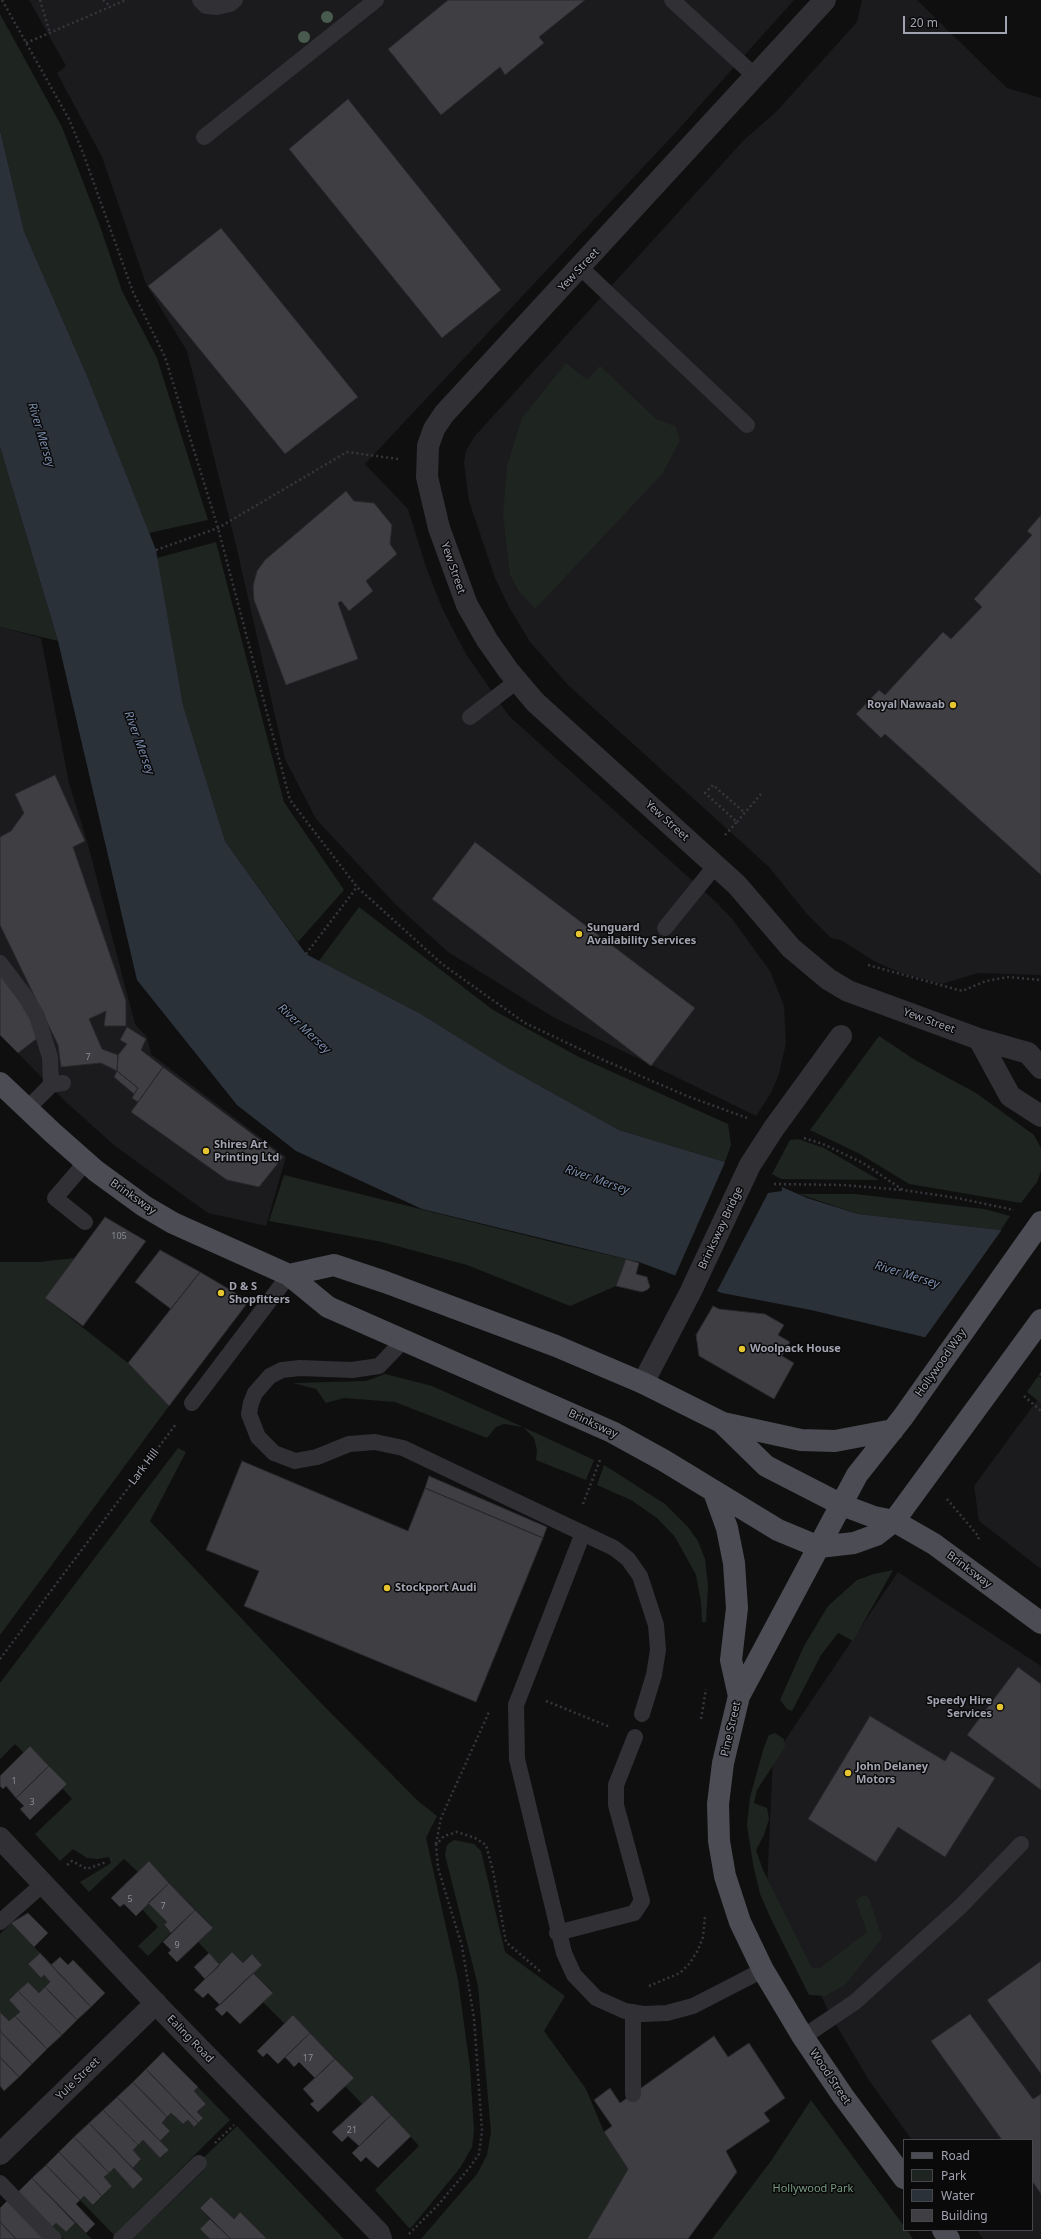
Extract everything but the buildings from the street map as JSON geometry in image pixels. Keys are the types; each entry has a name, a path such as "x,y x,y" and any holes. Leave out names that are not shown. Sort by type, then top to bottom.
{"main road":[{"name":"Brinksway","path":"0,1083 86,1162 138,1202 173,1223 289,1275 328,1307 612,1432 663,1460 778,1530 819,1547 854,1543 876,1536 894,1521"},
{"name":"Hollywood Way","path":"842,1505 857,1476 898,1424 1041,1222"},
{"name":"Brinksway","path":"289,1275 334,1265 385,1282 556,1346 642,1383 721,1422 766,1466 842,1505 874,1517 894,1521 934,1544 1041,1623"},
{"path":"894,1521 951,1446 1041,1320"},
{"path":"721,1422 801,1440 835,1441 898,1424"},
{"path":"714,1492 727,1528 734,1563 737,1608 731,1660 739,1696"},
{"name":"Pine Street","path":"763,1970 731,1897 724,1876 719,1841 718,1804 723,1763 739,1696 842,1505"},
{"name":"Wood Street","path":"763,1970 803,2037 843,2096 903,2177"}],"street":[{"name":"Yew Street","path":"825,0 581,268 444,414 434,429 428,446 426,477 439,528 466,605 486,640 517,682 534,702 738,884 791,948 828,979 848,991 979,1039 1037,1056"},
{"name":"Brinksway Bridge","path":"642,1383 692,1291 750,1165 774,1128 841,1036"},
{"path":"979,1039 1010,1096 1041,1116"},
{"name":"Ealing Road","path":"0,1838 156,2003 379,2233 381,2239"},
{"name":"Yule Street","path":"0,2154 156,2003"}],"lane":[{"path":"200,0 206,6 216,7 230,4 235,0"},
{"path":"204,137 376,0"},
{"path":"672,0 755,76"},
{"path":"581,268 748,424"},
{"path":"470,717 517,682"},
{"path":"665,928 716,865"},
{"path":"0,963 25,996 37,1016 57,1084 27,1109"},
{"path":"85,1222 56,1198 86,1162"},
{"path":"192,1403 289,1275"},
{"path":"403,1341 379,1366 352,1370 300,1368 282,1370 270,1376 255,1393 249,1414 258,1437 274,1453 295,1461 324,1454 349,1444 375,1442 403,1448 614,1548 628,1559 640,1576 656,1625 658,1650 654,1675 642,1714"},
{"path":"583,1533 516,1705 517,1759 557,1932 569,1966 584,1987 596,1998 610,2006 633,2012 668,2012 693,2006 763,1970"},
{"path":"557,1932 634,1913 642,1901 616,1798 616,1785 635,1737"},
{"path":"803,2037 855,2002 961,1906 1021,1844"},
{"path":"0,1922 43,1884"},
{"path":"633,2012 633,2094"},
{"path":"121,2239 199,2163"},
{"path":"0,2183 54,2239"}],"path":[{"path":"2,0 69,120 83,153 133,292 165,357 218,528 290,800 356,887 442,964 525,1023 601,1059 687,1096 774,1128 823,1144 863,1163 903,1190"},
{"path":"40,0 50,33"},
{"path":"103,0 111,7"},
{"path":"26,43 126,0"},
{"path":"156,550 218,528 347,452 426,463"},
{"path":"737,822 705,793 713,784 745,813"},
{"path":"724,837 761,794"},
{"path":"306,954 356,887"},
{"path":"865,964 962,991 986,981 1008,977 1041,980"},
{"path":"781,1185 843,1186 903,1190 957,1198 1014,1210"},
{"path":"1024,1396 1041,1411"},
{"name":"Lark Hill","path":"0,1659 192,1403"},
{"path":"522,1692 635,1737"},
{"path":"43,1884 72,1861 87,1869 106,1862"},
{"path":"199,2163 200,2158 254,2105"}],"shaded area":[{"path":"29,0 794,0 678,130 365,464 408,509 426,567 443,610 466,654 509,716 715,901 733,920 770,971 784,1006 786,1043 779,1074 771,1093 756,1116 553,1017 448,952 395,904 316,819 285,759 235,541 187,351 146,284 102,157 57,73 66,66"},
{"path":"862,0 917,0 1007,88 1041,98 1041,975 978,973 942,984 901,973 874,961 841,940 831,938 806,913 769,867 568,685 530,642 509,607 495,578 469,501 464,463 466,451 474,437 743,141 776,112 857,22"},
{"path":"0,627 41,638 69,783 87,841 135,1024 147,1037 151,1054 286,1157 266,1226 208,1213 180,1193 115,1146 67,1103 0,1035"},
{"path":"1041,1395 1041,1569 979,1521 974,1486"},
{"path":"898,1572 1041,1666 1041,2239 983,2239 978,2231 1033,2231 1033,2139 911,2139 870,2082 832,2018 767,1888 773,1758"}],"green space":[{"path":"0,14 62,127 100,226 122,291 157,358 208,520 149,533 88,378 24,231 0,130"},
{"path":"566,363 587,380 600,366 656,419 675,426 680,440 663,473 535,609 519,591 510,575 503,514 507,466 522,418"},
{"path":"0,447 58,641 0,627"},
{"path":"216,542 284,802 344,890 298,942 225,841 183,705 157,558"},
{"path":"359,907 493,1010 579,1057 728,1124 731,1145 725,1162 619,1130 506,1067 421,1014 319,961"},
{"path":"879,1036 915,1060 976,1093 1034,1135 1041,1148 1041,1171 1037,1182 1021,1203 909,1184 860,1154 810,1130"},
{"path":"798,1139 824,1148 879,1180 781,1179 772,1174 790,1140"},
{"path":"284,1175 626,1259 616,1286 570,1306 467,1265 382,1242 269,1221"},
{"path":"799,1194 855,1194 984,1209 1010,1216 1001,1230 858,1214"},
{"path":"75,1258 45,1298 128,1363 169,1406 0,1635 0,1262 39,1262"},
{"path":"385,1374 432,1386 523,1427 504,1424 496,1427 487,1438 395,1402 344,1398 326,1403 316,1389 293,1383 366,1381"},
{"path":"1038,1376 1041,1378 1041,1403 1027,1392"},
{"path":"523,1427 594,1460 586,1480 536,1460 537,1450 534,1438"},
{"path":"178,1448 186,1452 150,1521 320,1702 418,1801 437,1816 426,1838 458,1980 470,2067 474,2131 472,2147 460,2168 410,2229 375,2190 419,2146 372,2095 362,2104 345,2086 354,2078 293,2016 285,2024 263,2002 273,1992 253,1973 261,1964 252,1954 243,1963 232,1953 220,1965 198,1942 213,1928 149,1862 138,1872 124,1859 89,1892 80,1882 111,1863 109,1857 97,1859 87,1858 73,1849 60,1861 35,1834 72,1799 62,1788 67,1784 30,1747 24,1753 15,1744 0,1759 0,1683"},
{"path":"604,1465 665,1504 688,1527 698,1541 705,1559 708,1586 706,1622 702,1622 701,1602 696,1575 675,1537 657,1518 631,1500 597,1485"},
{"path":"893,1570 853,1641 838,1633 821,1655 792,1711 787,1709 780,1700 804,1646 828,1606 857,1580 874,1574"},
{"path":"775,1733 784,1739 785,1747 757,1790 754,1803 767,1808 769,1819 764,1835 756,1850 763,1870 812,1968 820,1968 867,1932 856,1901 860,1897 865,1895 869,1898 882,1938 845,1985 825,1996 809,1995 760,1894 753,1864 747,1825 750,1797 764,1747 769,1735"},
{"path":"454,1840 474,1844 481,1851 505,1952 565,1996 544,2031 586,2089 604,2132 628,2169 587,2239 421,2239 477,2174 487,2155 491,2132 478,1986 445,1855 447,1845"},
{"path":"148,1903 167,1922 164,1926 171,1933 148,1956 138,1946 158,1927 142,1909"},
{"path":"11,1923 40,1953 28,1964 40,1977 44,1975 50,1982 39,1993 28,1982 9,2000 20,2012 9,2021 0,2012 0,1934"},
{"path":"198,2087 230,2120 114,2235 80,2200 84,2196 94,2205 112,2186 104,2177 114,2168 133,2188 143,2179 133,2168 141,2159 133,2150 143,2140 161,2158 169,2150 160,2141 170,2131 162,2123 171,2113 183,2124 188,2120 194,2127 203,2118 197,2112 206,2104 194,2091"},
{"name":"Hollywood Park","path":"811,2100 903,2225 903,2231 908,2231 913,2239 712,2239 771,2161"},
{"path":"237,2126 344,2239 267,2239 240,2212 234,2219 211,2197 200,2208 210,2219 200,2229 210,2239 132,2239 201,2173 206,2167 203,2158"},
{"path":"56,2223 66,2232 75,2223 92,2239 64,2239 52,2227"}],"water":[{"name":"River Mersey","path":"0,130 24,231 88,378 156,550 183,705 225,841 306,954 421,1014 506,1067 619,1130 725,1162 807,1198 858,1214 1001,1230 1041,1241 1041,1376 989,1356 928,1338 811,1310 722,1293 639,1262 422,1209 296,1151 237,1105 137,980 58,641 0,447"}],"pier":[{"path":"726,1160 781,1184 782,1191 768,1193 716,1293 674,1278"},
{"path":"1003,1228 1041,1239 1041,1372 1037,1378 989,1358 924,1339"}],"place":[{"name":"Royal Nawaab","path":"953,705"},
{"name":"Sunguard Availability Services","path":"579,934"},
{"name":"Shires Art Printing Ltd","path":"206,1151"},
{"name":"D & S Shopfitters","path":"221,1293"},
{"name":"Woolpack House","path":"742,1349"},
{"name":"Stockport Audi","path":"387,1588"},
{"name":"Speedy Hire Services","path":"1000,1707"},
{"name":"John Delaney Motors","path":"848,1773"}]}
